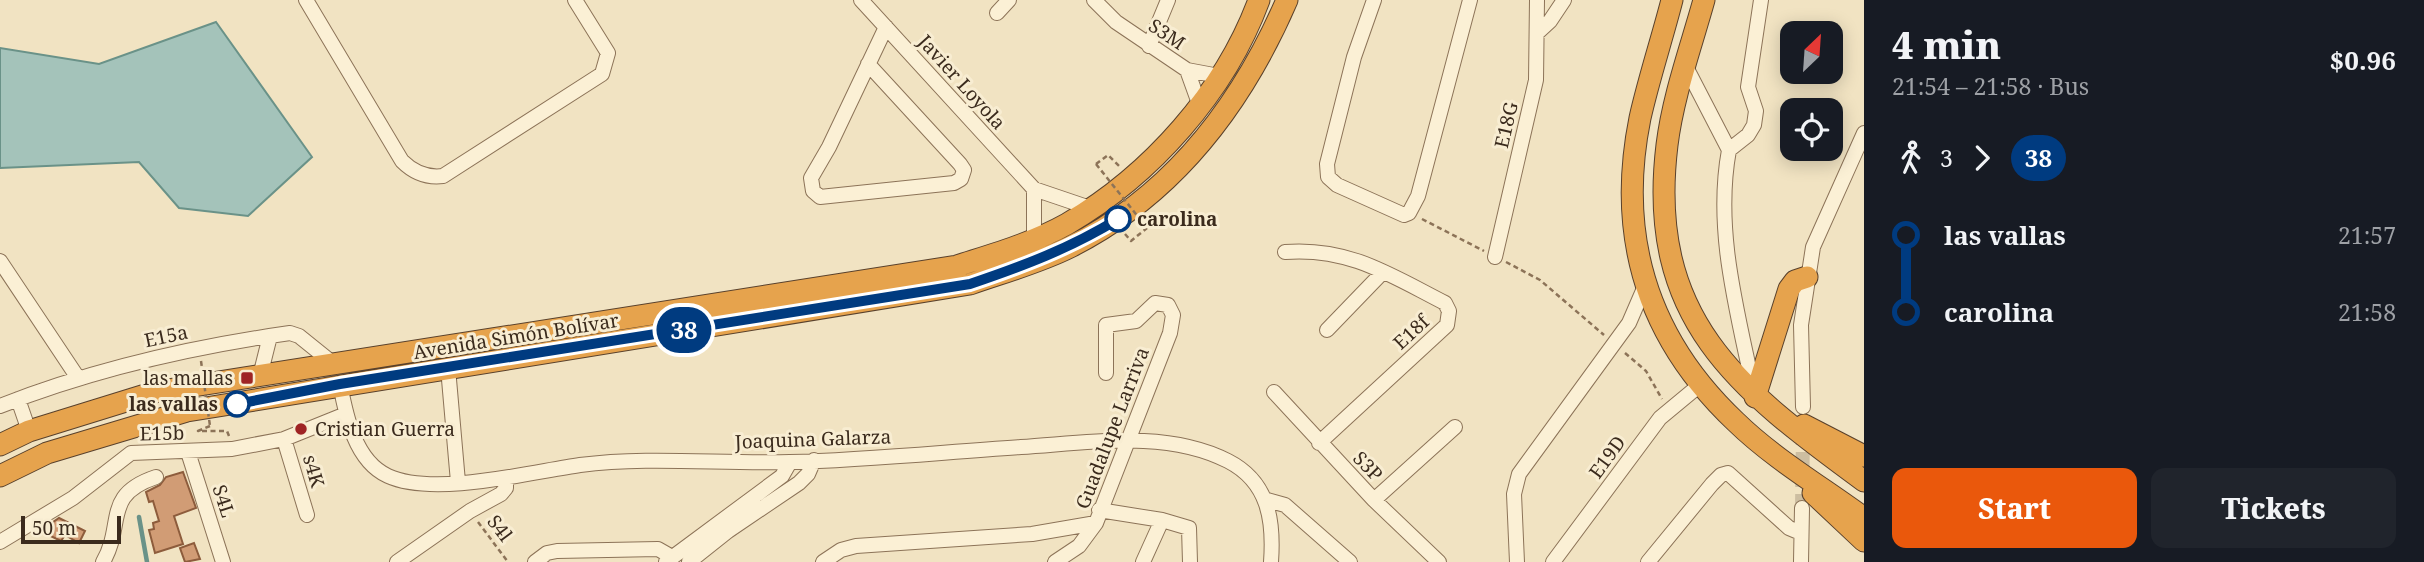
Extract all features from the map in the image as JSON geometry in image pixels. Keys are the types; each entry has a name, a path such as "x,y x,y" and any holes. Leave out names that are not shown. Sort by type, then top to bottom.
{"highway":[{"name":"Avenida Simón Bolívar","path":"0,476 47,453 159,416 337,375 957,266 1034,240 1090,208 1166,147 1200,106 1219,76 1259,0"},
{"name":"Avenida Simón Bolívar","path":"0,445 29,431 155,393 260,376 337,375 448,368 970,284 1037,262 1121,217 1180,167 1208,138 1255,67 1287,0"},
{"path":"1672,0 1640,118 1635,152 1632,221 1645,286 1659,323 1678,355 1736,423 1864,518"},
{"path":"1704,0 1671,121 1665,175 1666,230 1673,268 1684,300 1701,334 1726,367 1764,403 1864,481"},
{"path":"1764,403 1789,289 1795,281 1807,278"},
{"path":"1764,403 1864,456"},
{"path":"1772,452 1847,528 1864,541"}],"street":[{"path":"306,0 402,161 410,170 432,177 443,176 602,74 608,53 575,0"},
{"name":"Javier Loyola","path":"861,0 1034,189 1090,208"},
{"path":"997,13 1009,0"},
{"name":"S3M","path":"1094,0 1116,22 1187,71 1219,76"},
{"path":"1149,46 1168,0"},
{"path":"1374,0 1354,57 1327,164 1328,177 1337,185 1404,215 1409,213 1418,196 1470,0"},
{"name":"E18G","path":"1495,257 1536,80 1537,0"},
{"path":"1537,33 1550,21 1564,0"},
{"path":"1729,150 1748,135 1754,125 1756,111 1748,87 1762,0"},
{"path":"868,64 960,163 964,170 961,179 954,183 847,197 821,197 813,191 811,178 886,27"},
{"path":"1686,67 1729,150 1725,180 1726,245 1764,403"},
{"name":"S3M","path":"1187,71 1200,106"},
{"path":"1803,407 1801,325 1807,278 1821,224 1864,132"},
{"path":"1034,189 1034,240"},
{"name":"E18f","path":"1285,252 1330,252 1383,272 1445,303 1450,317 1447,325 1319,443"},
{"path":"0,261 78,377"},
{"path":"1327,330 1383,272"},
{"path":"1517,562 1514,494 1519,474 1633,316 1645,286"},
{"name":"Guadalupe Larriva","path":"1055,562 1079,545 1097,517 1170,333 1172,309 1163,302 1149,307 1136,321 1106,325 1106,373"},
{"name":"E15a","path":"1,404 78,377 163,355 290,333 299,336 337,375"},
{"path":"260,376 270,336"},
{"path":"448,368 458,482"},
{"name":"Joaquina Galarza","path":"337,375 346,414 364,454 384,474 413,481 506,480 580,466 614,463 790,462 1125,442 1166,443 1220,457 1242,470 1267,500"},
{"name":"E19D","path":"1553,562 1668,409 1701,384"},
{"name":"S3P","path":"1274,392 1374,500 1439,562"},
{"path":"18,399 29,431"},
{"name":"E15b","path":"0,542 73,498 124,456 137,452 232,449 284,439 346,414"},
{"path":"1374,500 1455,427"},
{"name":"s4K","path":"284,439 307,515"},
{"name":"S4L","path":"188,452 223,562"},
{"path":"689,562 728,531 799,483 808,474 814,460"},
{"path":"535,562 547,553 557,551 658,549 669,559 782,476 790,462"},
{"path":"1648,562 1712,484 1721,475 1728,473 1789,528 1801,533"},
{"path":"103,562 117,510 125,496 134,485 156,477"},
{"path":"397,562 470,511 501,494 506,488 506,480"},
{"path":"1267,500 1272,517 1270,562"},
{"path":"1267,500 1285,505 1350,562"},
{"path":"1801,562 1802,508"},
{"path":"822,562 841,550 856,546 1032,534 1097,517 1162,520 1191,529 1190,562"},
{"path":"1143,562 1162,520"}],"path":[{"path":"1108,155 1096,164 1147,228 1132,241"},
{"path":"1409,213 1541,280 1646,372 1668,409"},
{"path":"201,361 210,426 198,431 228,431"},
{"name":"S4l","path":"470,511 508,562"}],"water":[{"path":"216,22 312,157 248,216 179,208 139,162 0,168 0,48 99,64"}],"building":[{"path":"183,472 196,508 174,516 183,544 155,553 149,530 154,529 153,523 159,521 153,501 149,502 146,492 160,485 166,477"},
{"path":"59,518 85,531 79,543 65,535 61,541 40,531"},
{"path":"194,543 200,559 185,562 180,548"}],"waterway":[{"path":"139,517 147,562"}],"tunnel":[{"path":"1802,508 1803,429"}],"bus line":[{"name":"38","path":"237,404 340,384 970,284 1037,262 1118,219"}],"place":[{"name":"carolina","path":"1118,219"},
{"name":"las mallas","path":"247,378"},
{"name":"las vallas","path":"237,404"},
{"name":"Cristian Guerra","path":"301,429"}]}
